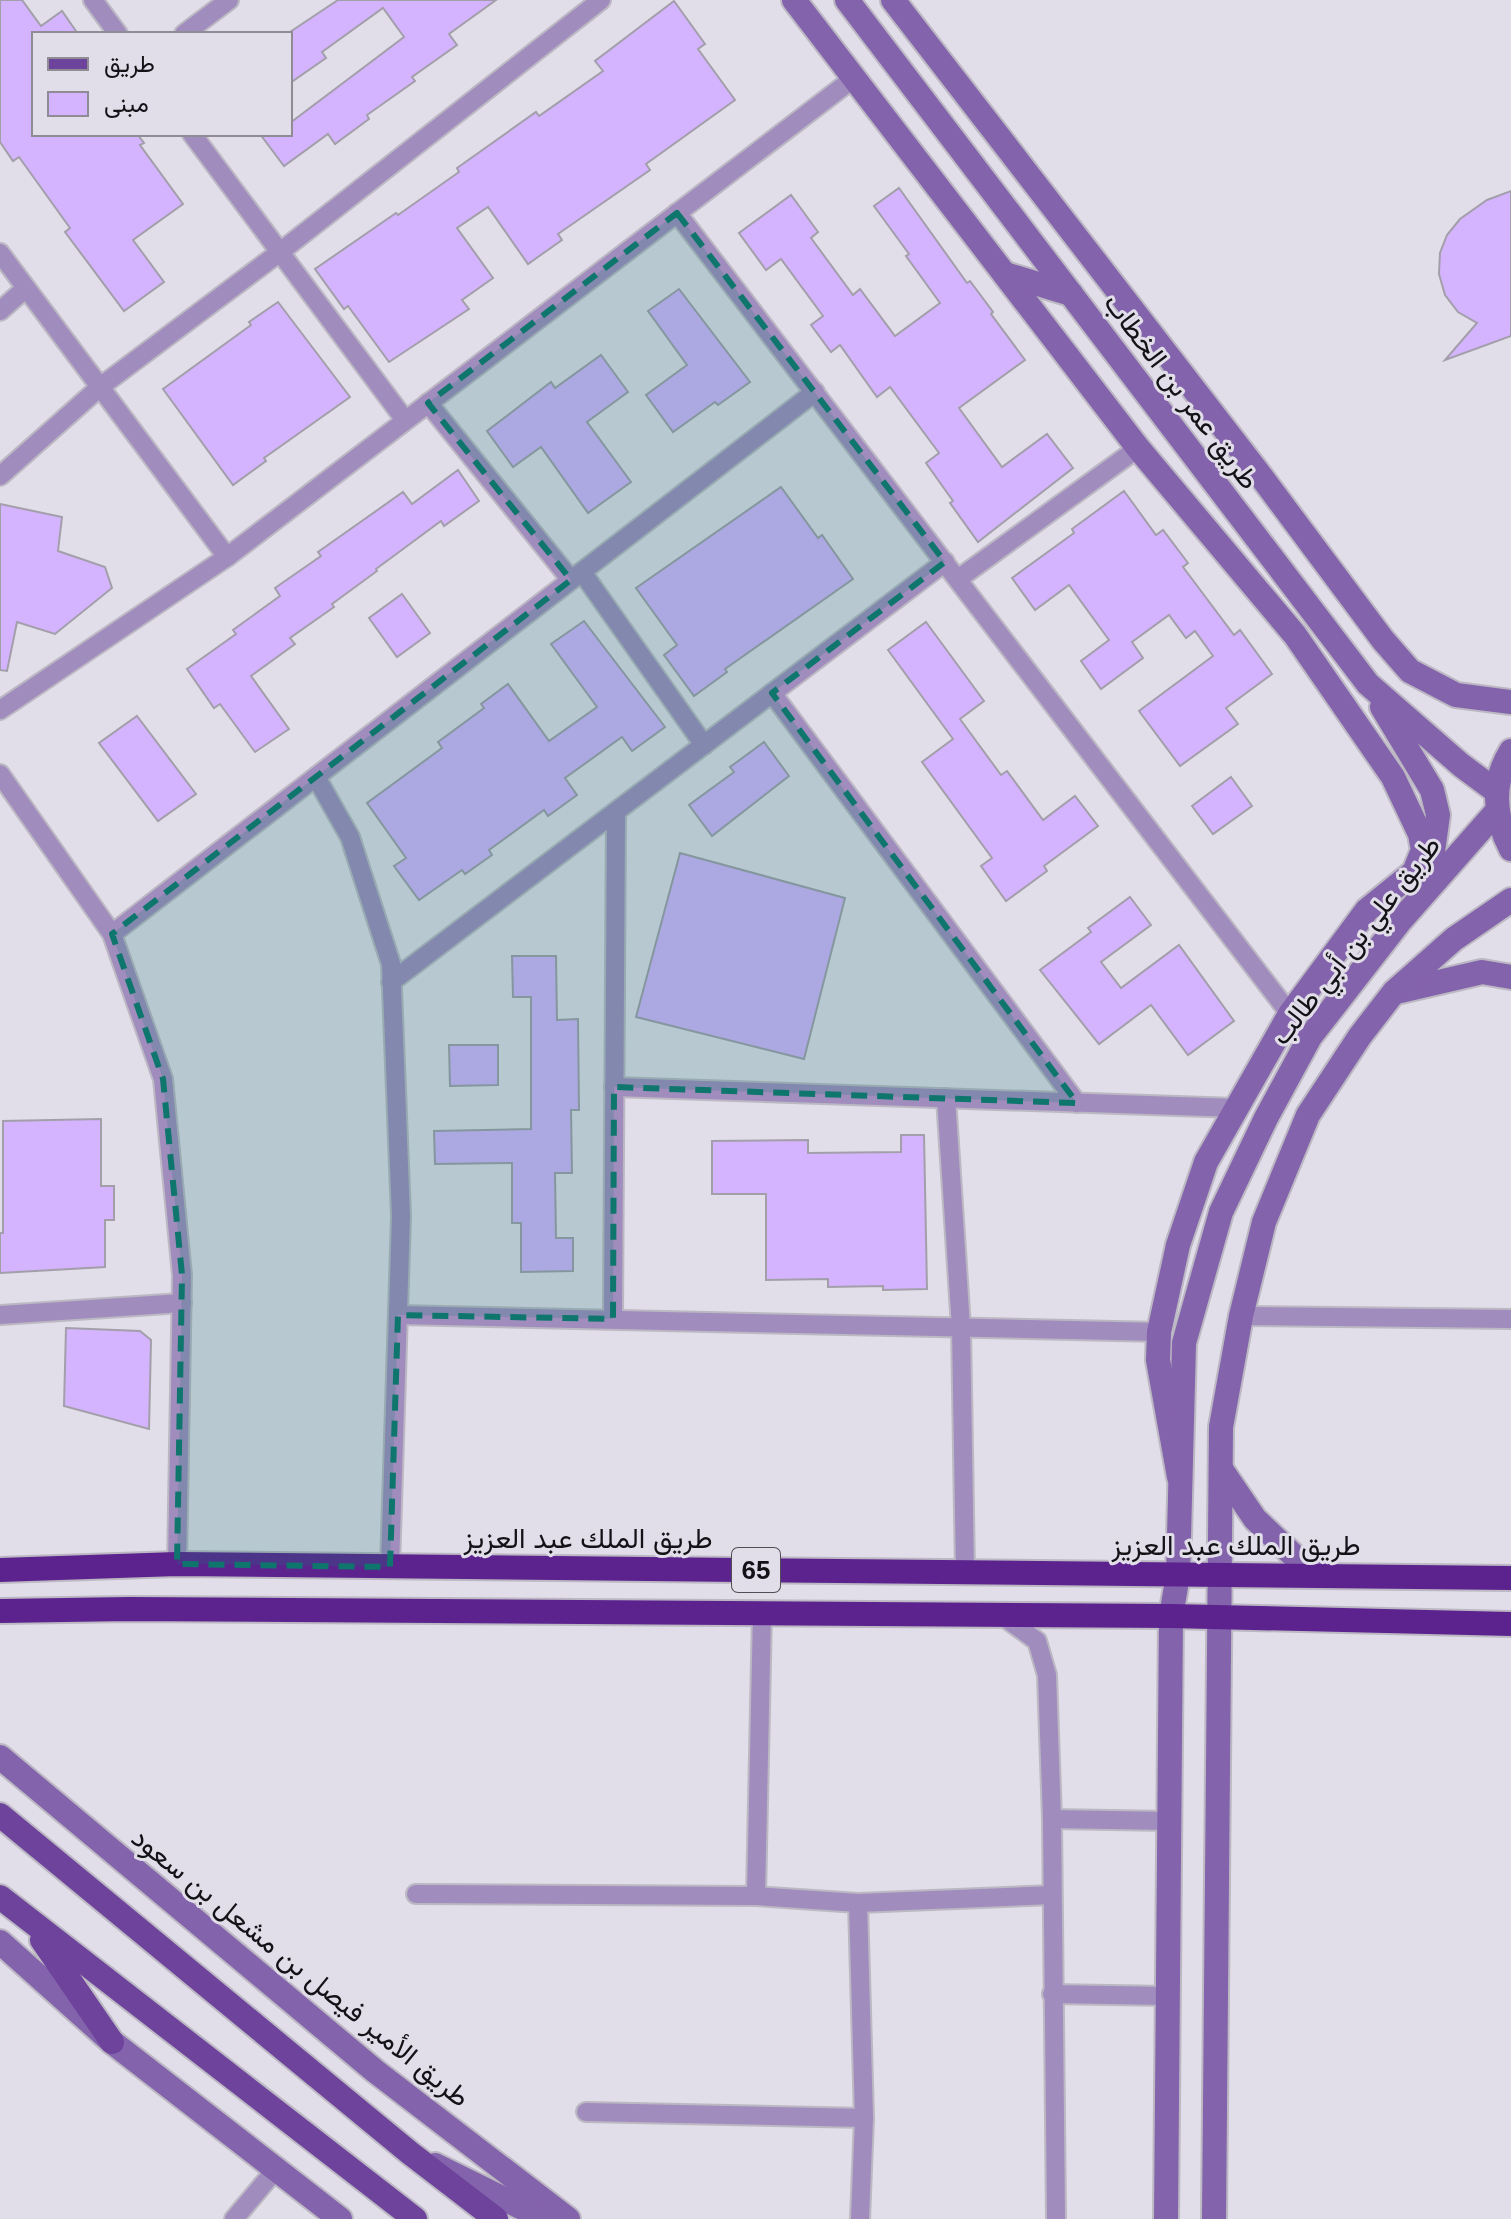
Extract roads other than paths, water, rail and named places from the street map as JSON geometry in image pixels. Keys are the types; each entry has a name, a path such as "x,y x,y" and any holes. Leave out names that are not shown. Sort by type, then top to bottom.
{"highway":[{"name":"طريق الملك عبد العزيز","path":"0,1570 177,1564 1511,1578"},
{"name":"65","path":"0,1611 1000,1614 1511,1624"}],"main road":[{"path":"794,0 1138,448 1295,635 1393,777 1420,834 1423,850 1414,872 1349,958 1310,1037"},
{"name":"طريق عمر بن الخطاب","path":"847,0 1368,684 1461,765 1497,801"},
{"name":"طريق عمر بن الخطاب","path":"893,0 1257,471 1383,640 1410,671 1456,695 1511,702"},
{"path":"1005,274 1071,294"},
{"path":"1368,684 1432,790 1438,815 1430,868 1401,920"},
{"path":"1511,751 1503,763 1497,801 1502,831 1511,849"},
{"name":"طريق علي بن أبي طالب","path":"1166,2219 1171,1616 1178,1575 1184,1343 1221,1212 1266,1118 1310,1037 1497,801"},
{"path":"1179,1477 1158,1360 1159,1332 1174,1262 1206,1162 1290,1014 1367,910 1414,872"},
{"path":"1214,2219 1221,1427 1241,1316 1264,1222 1308,1115 1360,1036 1394,992 1454,939 1511,900"},
{"path":"1394,992 1482,972 1511,977"},
{"path":"1174,1262 1221,1212"},
{"path":"1221,1469 1255,1519 1293,1555 1324,1575"},
{"path":"0,1621 129,1609"},
{"name":"طريق الأمير فيصل بن مشعل بن سعود","path":"0,1757 375,2071 568,2219"},
{"path":"3,1815 410,2153 496,2219"},
{"path":"0,1897 415,2219"},
{"path":"29,1922 112,2042"},
{"path":"0,1942 112,2042 340,2219"},
{"path":"410,2153 545,2219"}],"street":[{"path":"93,0 117,32"},
{"path":"187,32 229,0"},
{"path":"0,476 100,387 280,252 601,0"},
{"path":"0,710 227,557 854,78"},
{"path":"193,136 405,420"},
{"path":"677,213 1290,1014"},
{"path":"0,253 227,557"},
{"path":"0,311 26,288"},
{"path":"112,934 815,392"},
{"path":"428,403 577,576 704,745"},
{"path":"958,579 1138,448"},
{"path":"391,982 945,562"},
{"path":"772,693 1077,1103"},
{"path":"0,774 112,934 163,1079 182,1275 177,1564"},
{"path":"316,777 350,837 391,964 401,1216 390,1567"},
{"path":"613,1319 616,812"},
{"path":"614,1087 1236,1108"},
{"path":"946,1098 961,1327 965,1572"},
{"path":"0,1315 182,1303"},
{"path":"398,1315 1159,1332"},
{"path":"1241,1316 1511,1319"},
{"path":"756,1896 762,1613"},
{"path":"1000,1614 1037,1641 1047,1675 1052,1819 1056,2219"},
{"path":"1052,1819 1169,1821"},
{"path":"416,1894 756,1896 858,1903 1052,1895"},
{"path":"858,1903 864,2118 860,2219"},
{"path":"1052,1994 1168,1996"},
{"path":"586,2112 864,2118"},
{"path":"234,2219 277,2168"}]}
